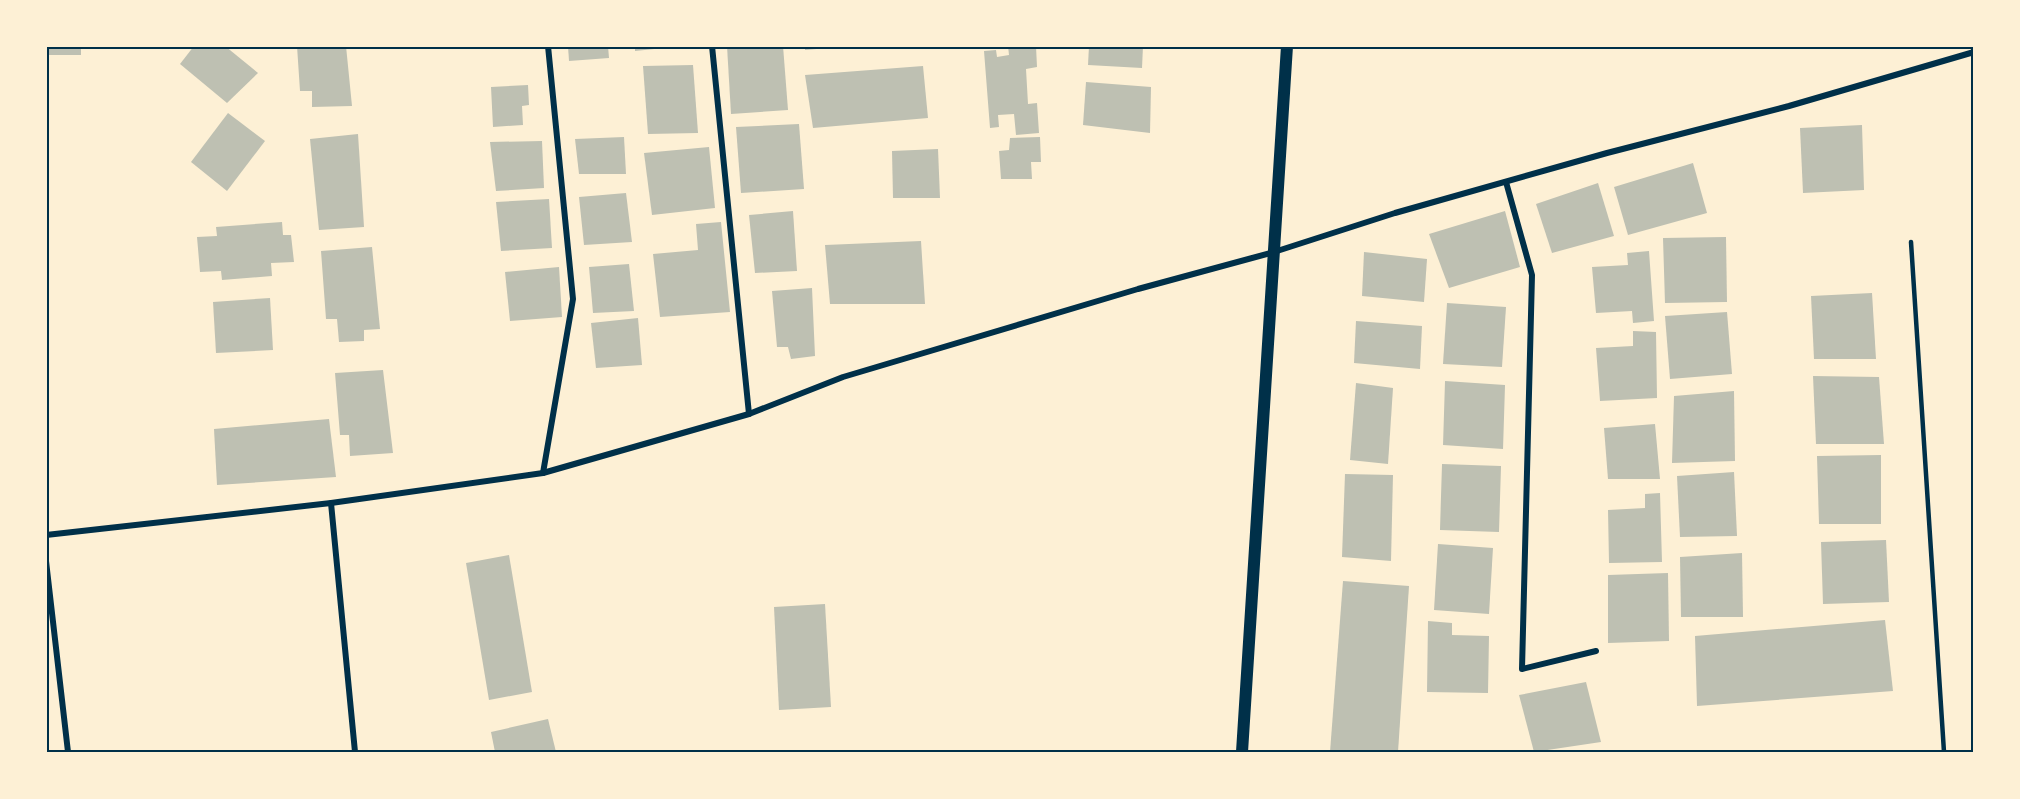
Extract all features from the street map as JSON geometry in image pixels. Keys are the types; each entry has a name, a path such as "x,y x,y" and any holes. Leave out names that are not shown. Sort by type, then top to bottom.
{"main road":[{"path":"1242,753 1287,46"}],"street":[{"path":"543,472 573,299 548,46"},
{"path":"712,46 749,414"},
{"path":"46,535 331,503 543,472 749,414 843,377 1138,289 1274,252 1506,182 1789,106 1974,52"},
{"path":"1506,182 1532,275 1522,669 1596,651"},
{"path":"331,503 355,753"},
{"path":"46,561 68,753"}],"lane":[{"path":"1911,242 1944,753"}],"building":[{"path":"46,46 81,46 81,55 46,55"},
{"path":"194,46 225,46 258,73 227,103 180,64"},
{"path":"297,46 346,46 352,106 312,107 312,91 300,91"},
{"path":"568,46 608,46 609,58 569,61"},
{"path":"635,46 664,46 664,48 635,51"},
{"path":"727,46 783,46 788,110 731,114"},
{"path":"805,46 828,46 828,48 805,50"},
{"path":"1008,46 1036,46 1037,67 1026,69 1028,104 1037,103 1039,133 1016,135 1014,114 998,115 999,127 990,128 984,51 996,50 997,57 1009,55"},
{"path":"1089,46 1143,46 1142,68 1088,65"},
{"path":"693,65 698,133 648,134 643,66"},
{"path":"923,66 928,118 813,128 805,75"},
{"path":"1086,82 1151,87 1150,133 1083,125"},
{"path":"528,85 529,105 522,106 523,125 493,127 491,87"},
{"path":"228,113 265,141 227,191 191,162"},
{"path":"799,124 804,189 741,193 736,127"},
{"path":"1862,125 1864,190 1803,193 1800,128"},
{"path":"358,134 364,227 319,230 310,139"},
{"path":"624,137 626,174 579,174 575,139"},
{"path":"1040,137 1041,162 1031,162 1032,179 1001,179 999,151 1009,150 1010,138"},
{"path":"542,141 544,188 496,191 490,142"},
{"path":"709,147 715,208 652,215 644,153"},
{"path":"938,149 940,198 893,198 892,151"},
{"path":"1693,163 1707,213 1628,235 1614,187"},
{"path":"1598,183 1614,236 1552,253 1536,204"},
{"path":"626,193 632,242 584,245 579,197"},
{"path":"549,199 552,248 501,251 496,202"},
{"path":"793,211 797,271 755,273 749,215"},
{"path":"1505,211 1520,267 1449,288 1429,234"},
{"path":"282,222 283,235 291,235 294,262 271,263 272,276 222,280 221,271 200,272 197,237 217,236 216,227"},
{"path":"721,222 730,312 660,317 653,254 698,250 696,224"},
{"path":"1726,237 1727,302 1665,303 1663,238"},
{"path":"921,241 925,304 830,304 825,245"},
{"path":"372,247 380,329 364,330 364,341 339,342 337,319 326,319 321,251"},
{"path":"1649,251 1654,321 1633,323 1632,311 1596,313 1592,267 1628,265 1627,253"},
{"path":"1364,252 1427,259 1424,302 1362,296"},
{"path":"629,264 634,311 593,313 589,267"},
{"path":"559,267 562,317 510,321 505,272"},
{"path":"812,288 815,356 791,359 788,347 777,347 772,291"},
{"path":"1872,293 1876,359 1814,359 1811,296"},
{"path":"270,298 273,350 216,353 213,302"},
{"path":"1447,303 1506,307 1502,367 1443,364"},
{"path":"1727,312 1732,374 1670,379 1665,316"},
{"path":"638,318 642,365 596,368 591,323"},
{"path":"1356,321 1422,326 1420,369 1354,363"},
{"path":"1633,331 1656,332 1657,398 1600,401 1596,348 1633,346"},
{"path":"383,370 393,453 350,456 349,435 340,435 335,373"},
{"path":"1813,376 1879,377 1884,444 1816,444"},
{"path":"1445,381 1505,385 1503,449 1443,445"},
{"path":"1356,383 1393,388 1388,464 1350,460"},
{"path":"1734,391 1735,461 1672,463 1674,396"},
{"path":"329,419 336,477 217,485 214,429"},
{"path":"1655,424 1660,479 1608,479 1604,428"},
{"path":"1881,455 1881,524 1819,524 1817,456"},
{"path":"1442,464 1501,466 1499,532 1440,530"},
{"path":"1734,472 1737,536 1680,537 1677,476"},
{"path":"1345,474 1393,475 1391,561 1342,557"},
{"path":"1660,493 1662,562 1609,563 1608,510 1645,508 1645,494"},
{"path":"1886,540 1889,602 1823,604 1821,542"},
{"path":"1438,544 1493,548 1489,614 1434,610"},
{"path":"1742,553 1743,617 1681,617 1680,557"},
{"path":"509,555 532,692 489,700 466,563"},
{"path":"1668,573 1669,641 1608,643 1608,575"},
{"path":"1343,581 1409,586 1398,752 1330,752"},
{"path":"825,604 831,707 779,710 774,607"},
{"path":"1885,620 1893,691 1697,706 1695,636"},
{"path":"1428,621 1452,623 1452,635 1489,636 1488,693 1427,692"},
{"path":"1586,682 1601,742 1534,752 1519,695"},
{"path":"548,719 556,752 495,752 491,732"}]}
